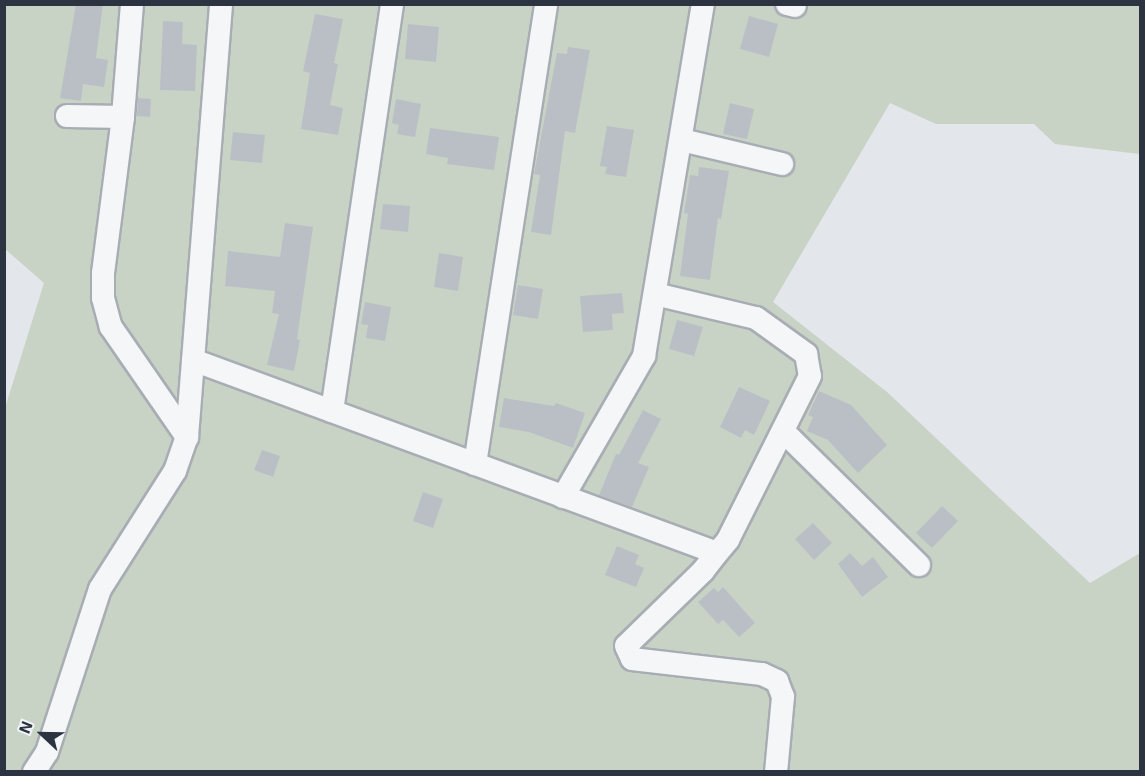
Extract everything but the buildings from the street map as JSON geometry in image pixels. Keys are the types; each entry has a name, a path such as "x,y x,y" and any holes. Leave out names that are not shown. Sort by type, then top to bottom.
{"lane":[{"path":"132,4 123,117 103,273 103,298 111,327 187,437"},
{"path":"34,771 47,752 100,589 175,471 187,437 221,4"},
{"path":"333,411 393,4"},
{"path":"475,464 546,4"},
{"path":"563,497 644,356 703,4"},
{"path":"67,116 123,117"},
{"path":"682,140 782,164"},
{"path":"655,294 756,318 806,354 810,376 729,540 703,572 626,646 632,659 762,674 777,681 783,697 776,771"},
{"path":"193,360 717,553"},
{"path":"783,431 919,565"}],"green space":[{"path":"5,5 1140,5 1140,154 1055,144 1034,124 936,124 890,103 773,302 887,392 1090,583 1140,553 1140,771 5,772 5,408 44,283 5,249"}]}
